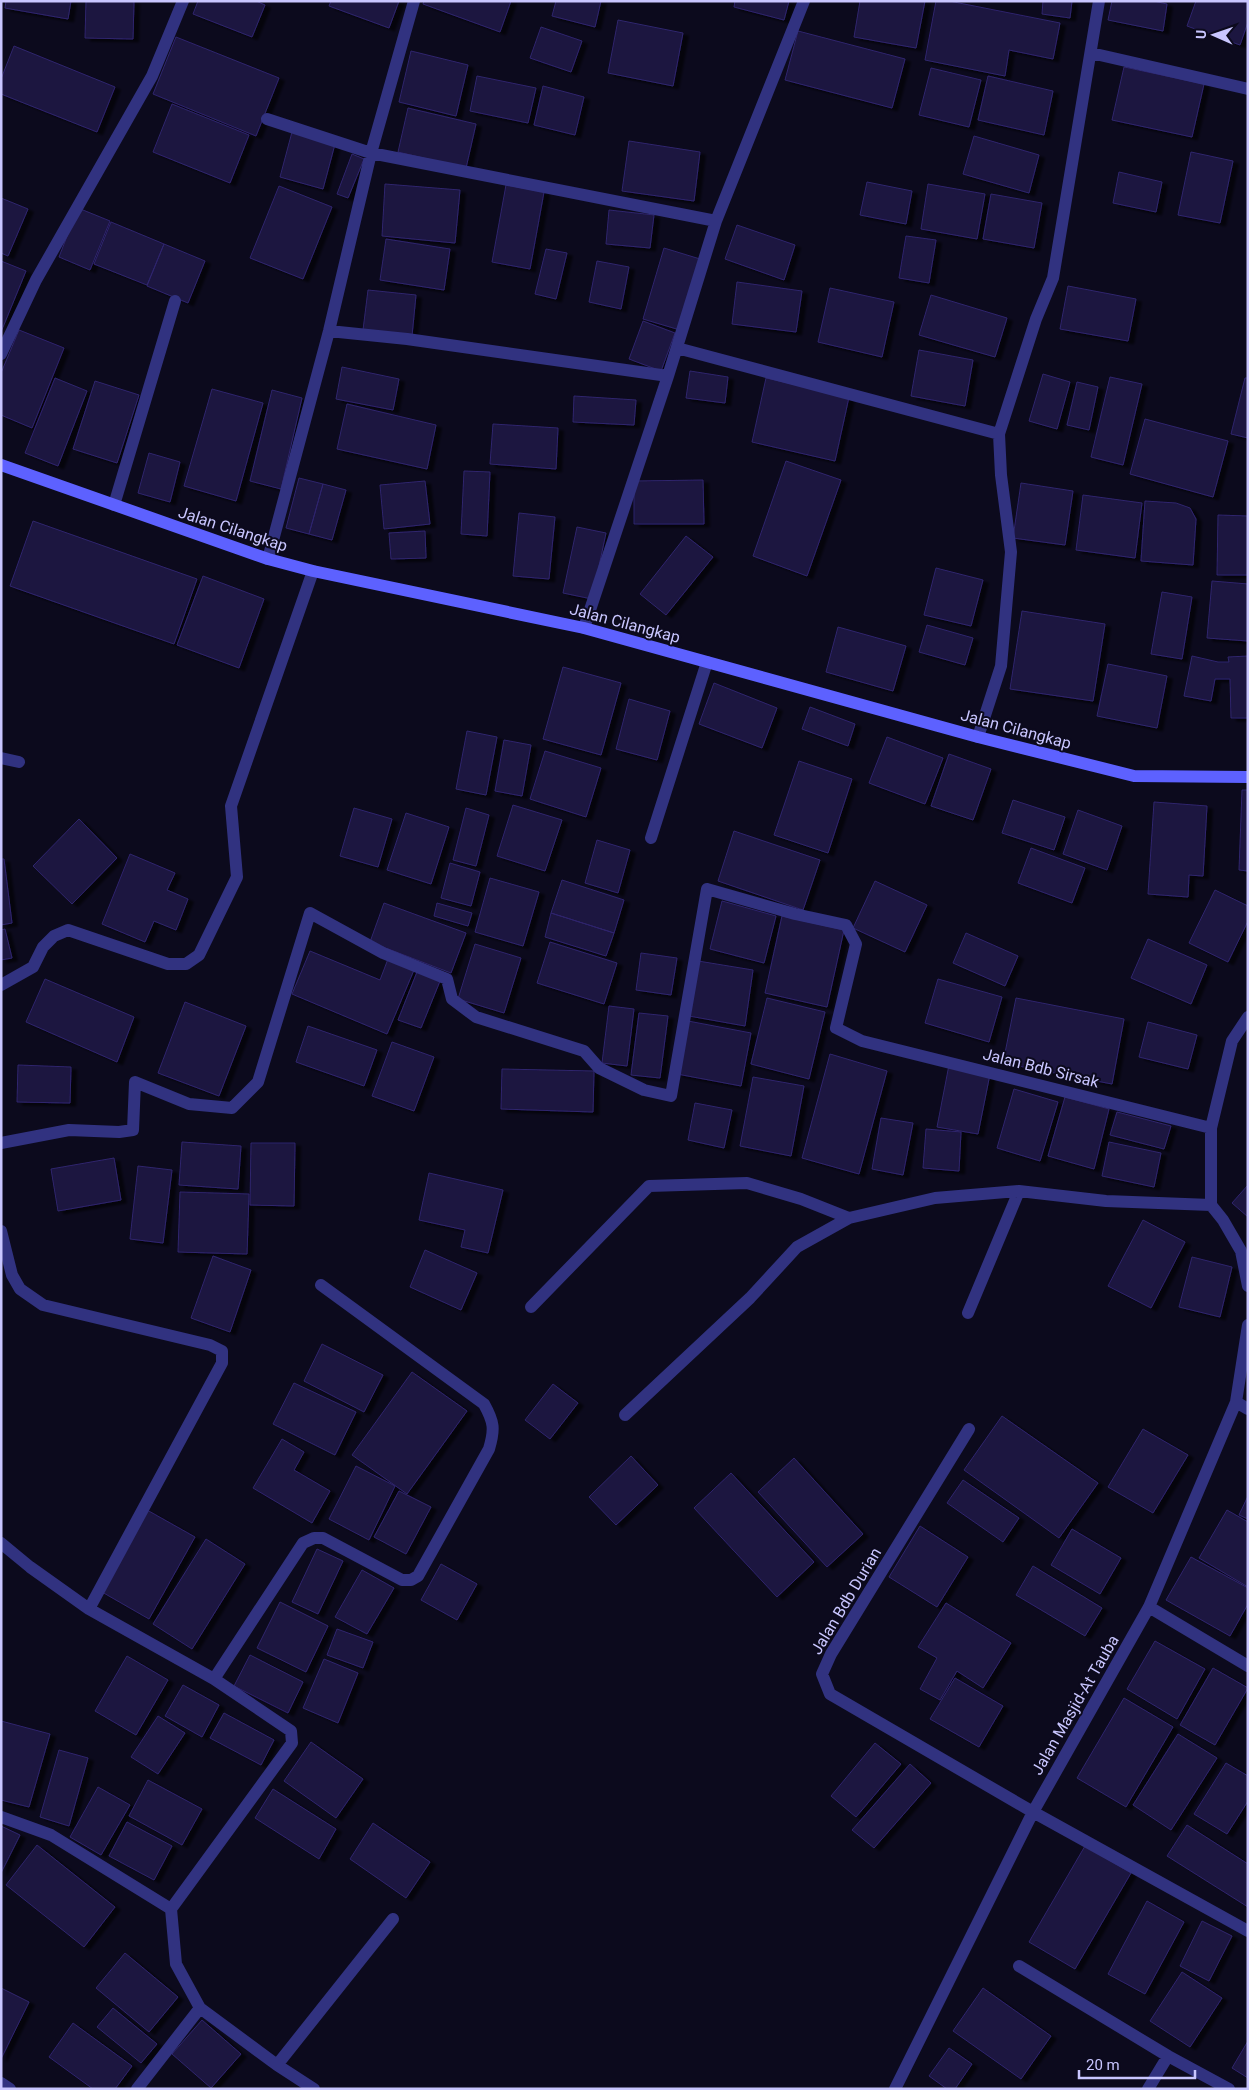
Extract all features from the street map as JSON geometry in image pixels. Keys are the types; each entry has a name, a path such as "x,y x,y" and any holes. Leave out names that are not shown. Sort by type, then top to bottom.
{"street":[{"path":"1,354 36,280 152,76 183,1"},
{"path":"268,559 329,331 371,153 414,1"},
{"path":"584,628 668,376 716,221 804,1"},
{"path":"978,737 1001,666 1011,552 1001,475 999,434 1036,319 1053,278 1098,1"},
{"path":"1091,53 1248,89"},
{"path":"267,119 371,153 716,221"},
{"path":"114,506 175,301"},
{"path":"329,331 407,339 668,376"},
{"path":"677,348 999,434"},
{"name":"Jalan Cilangkap","path":"1,466 268,559 313,571 584,628 978,737 1134,776 1248,777"},
{"path":"1,985 33,967 43,947 54,936 68,930 168,964 186,964 199,955 237,877 231,806 313,571"},
{"path":"651,838 706,662"},
{"path":"1,758 18,762"},
{"name":"Jalan Bdb Sirsak","path":"1,1143 29,1140 69,1130 119,1132 133,1130 135,1082 189,1104 232,1108 258,1082 310,913 382,954 447,979 452,999 476,1017 584,1051 599,1068 644,1090 671,1096 707,889 795,914 846,925 856,944 836,1028 862,1041 1211,1128"},
{"path":"1248,1017 1232,1041 1211,1128 1211,1205 1223,1220 1241,1251 1248,1286"},
{"path":"531,1308 649,1186 747,1183 801,1199 849,1218"},
{"path":"625,1415 750,1298 796,1247 849,1218 935,1198 1019,1191 1106,1201 1211,1205"},
{"path":"968,1313 1019,1191"},
{"path":"1,1231 12,1275 20,1289 43,1305 210,1345 222,1351 222,1363 89,1608"},
{"path":"214,1680 302,1543 314,1538 323,1538 402,1580 411,1580 418,1576 489,1449 494,1435 492,1419 484,1404 320,1285"},
{"name":"Jalan Masjid-At Tauba","path":"895,2089 1032,1812 1149,1608 1236,1402 1248,1325"},
{"path":"1236,1402 1248,1409"},
{"name":"Jalan Bdb Durian","path":"969,1429 831,1654 822,1674 830,1694 1032,1812"},
{"path":"1,1543 30,1567 89,1608 214,1680 291,1731 292,1743 171,1909 176,1964 200,2008 276,2065 314,2089"},
{"path":"1149,1608 1248,1666"},
{"path":"1032,1812 1248,1931"},
{"path":"1,1817 52,1835 171,1909"},
{"path":"276,2065 393,1919"},
{"path":"1019,1966 1168,2056 1229,2089"},
{"path":"137,2089 200,2008"},
{"path":"1148,2089 1168,2056"},
{"path":"1,2083 10,2089"}],"building":[{"path":"6,1 71,1 68,19 5,8"},
{"path":"86,1 134,1 133,39 85,38"},
{"path":"198,1 256,1 265,5 252,37 193,14"},
{"path":"331,1 399,1 389,28 329,6"},
{"path":"424,1 511,1 500,32 423,4"},
{"path":"556,1 601,1 595,27 552,16"},
{"path":"735,1 789,1 784,20 734,7"},
{"path":"860,1 925,1 916,48 854,37"},
{"path":"936,1 949,1 1060,23 1053,59 1009,50 1005,76 925,60"},
{"path":"1043,1 1072,1 1070,18 1042,14"},
{"path":"1112,1 1153,1 1167,4 1163,31 1108,20"},
{"path":"1196,1 1248,1 1248,22 1240,45 1187,26"},
{"path":"618,20 683,33 673,86 608,73"},
{"path":"541,27 582,41 571,72 530,58"},
{"path":"798,31 905,59 892,108 785,80"},
{"path":"176,37 279,78 256,136 153,94"},
{"path":"14,46 115,87 97,132 1,94 1,79"},
{"path":"411,51 468,65 456,116 399,102"},
{"path":"1124,67 1204,84 1192,137 1112,120"},
{"path":"931,68 981,80 969,127 919,115"},
{"path":"477,76 536,88 528,123 470,111"},
{"path":"988,76 1053,91 1044,135 978,120"},
{"path":"543,86 584,97 575,135 534,125"},
{"path":"172,104 249,135 230,183 153,152"},
{"path":"408,108 476,124 466,168 398,152"},
{"path":"292,132 335,144 323,189 280,177"},
{"path":"974,136 1039,155 1029,193 963,174"},
{"path":"629,141 700,152 694,201 622,191"},
{"path":"1191,152 1233,161 1220,223 1178,215"},
{"path":"352,154 364,159 348,198 337,194"},
{"path":"1119,172 1162,182 1156,212 1113,203"},
{"path":"867,182 912,191 906,224 860,215"},
{"path":"385,184 460,190 455,243 382,236"},
{"path":"928,184 985,194 977,239 921,229"},
{"path":"506,185 544,192 530,269 492,262"},
{"path":"279,186 332,207 303,279 250,258"},
{"path":"991,194 1042,203 1034,248 983,239"},
{"path":"1,198 28,209 8,256 1,253"},
{"path":"78,208 110,221 90,270 59,257"},
{"path":"609,210 654,215 650,248 606,244"},
{"path":"111,222 164,244 147,285 94,264"},
{"path":"737,225 795,245 784,280 725,259"},
{"path":"906,236 936,240 929,283 899,278"},
{"path":"386,239 450,249 444,290 380,280"},
{"path":"164,244 205,261 188,303 147,286"},
{"path":"664,248 700,259 680,330 643,319"},
{"path":"546,249 567,253 556,299 535,294"},
{"path":"1,261 26,271 1,332"},
{"path":"597,261 629,267 621,309 589,302"},
{"path":"737,282 802,291 796,332 732,324"},
{"path":"1068,286 1136,299 1128,341 1060,329"},
{"path":"830,288 894,302 882,357 818,342"},
{"path":"368,290 416,295 412,336 363,330"},
{"path":"931,295 1007,318 995,357 919,335"},
{"path":"643,321 675,333 661,371 629,359"},
{"path":"19,330 64,348 32,428 1,415 1,373"},
{"path":"919,350 973,360 965,406 911,396"},
{"path":"342,367 399,379 393,410 336,399"},
{"path":"690,371 728,377 725,403 686,398"},
{"path":"1043,374 1070,382 1057,429 1029,421"},
{"path":"1110,377 1142,384 1123,465 1091,457"},
{"path":"55,378 87,391 58,466 25,453"},
{"path":"766,378 849,397 835,461 752,442"},
{"path":"1245,378 1248,378 1248,438 1231,434"},
{"path":"95,381 139,395 117,463 73,449"},
{"path":"1077,382 1098,387 1089,430 1067,425"},
{"path":"212,389 263,403 236,501 184,486"},
{"path":"272,390 302,398 281,489 250,481"},
{"path":"574,396 636,400 634,425 573,422"},
{"path":"347,404 436,425 427,469 337,449"},
{"path":"1145,419 1228,441 1213,497 1130,474"},
{"path":"493,424 558,428 556,469 490,464"},
{"path":"149,453 180,462 170,502 138,493"},
{"path":"786,461 841,480 807,576 753,556"},
{"path":"464,471 490,472 487,536 461,534"},
{"path":"299,478 323,484 309,534 286,528"},
{"path":"703,480 704,524 634,524 634,481"},
{"path":"425,481 430,524 384,529 380,485"},
{"path":"1021,483 1073,491 1065,545 1013,538"},
{"path":"323,484 346,490 332,540 309,534"},
{"path":"1083,495 1142,503 1135,558 1076,550"},
{"path":"1145,501 1176,503 1190,508 1196,519 1193,565 1141,561"},
{"path":"519,513 555,517 549,579 513,576"},
{"path":"1218,515 1248,516 1248,575 1217,575"},
{"path":"33,521 197,579 174,644 10,586"},
{"path":"577,527 606,533 592,599 563,593"},
{"path":"425,531 426,558 391,559 389,533"},
{"path":"686,536 713,557 666,615 640,594"},
{"path":"936,568 983,580 971,626 924,615"},
{"path":"203,576 264,599 239,668 177,645"},
{"path":"1212,581 1248,584 1248,641 1207,638"},
{"path":"1162,592 1192,597 1182,659 1151,654"},
{"path":"1022,611 1105,624 1093,701 1010,689"},
{"path":"927,625 973,638 965,665 919,652"},
{"path":"838,627 906,646 893,691 826,672"},
{"path":"1192,656 1218,662 1229,662 1228,657 1248,656 1248,718 1231,718 1230,679 1215,679 1211,701 1184,696"},
{"path":"1108,664 1167,676 1157,728 1097,716"},
{"path":"563,667 621,683 601,755 543,739"},
{"path":"714,683 777,708 762,748 699,724"},
{"path":"629,699 670,711 657,760 616,749"},
{"path":"810,707 855,724 848,746 802,729"},
{"path":"467,731 497,737 486,795 456,789"},
{"path":"887,737 943,758 925,804 869,783"},
{"path":"504,740 531,745 522,796 495,791"},
{"path":"545,751 601,768 586,817 530,799"},
{"path":"949,754 991,769 973,820 931,806"},
{"path":"799,761 852,779 828,853 774,835"},
{"path":"1242,790 1248,790 1248,871 1239,870"},
{"path":"1013,800 1065,817 1054,850 1002,833"},
{"path":"1154,802 1207,806 1203,876 1189,875 1188,897 1148,894"},
{"path":"513,805 562,820 545,871 497,856"},
{"path":"354,808 392,819 378,867 340,856"},
{"path":"466,808 489,815 476,866 453,860"},
{"path":"1078,810 1122,826 1107,870 1063,854"},
{"path":"406,813 449,827 431,884 387,870"},
{"path":"79,819 117,858 72,904 33,866"},
{"path":"734,831 820,860 803,910 718,881"},
{"path":"597,840 630,850 618,893 585,883"},
{"path":"1031,848 1085,868 1072,903 1018,883"},
{"path":"130,854 175,873 167,890 188,899 176,930 154,921 145,942 102,924"},
{"path":"1,859 4,859 12,923 1,925"},
{"path":"450,863 480,872 471,906 441,898"},
{"path":"490,878 539,892 523,946 475,932"},
{"path":"562,880 624,900 614,933 551,913"},
{"path":"875,881 927,905 905,952 853,928"},
{"path":"1215,890 1248,906 1248,921 1228,962 1189,943"},
{"path":"722,901 776,916 764,963 710,949"},
{"path":"384,903 466,933 451,973 370,942"},
{"path":"437,903 472,913 468,926 434,916"},
{"path":"551,913 614,933 606,956 545,937"},
{"path":"782,916 844,930 827,1007 765,993"},
{"path":"5,929 12,958 1,960 1,930"},
{"path":"966,933 1018,956 1005,986 953,963"},
{"path":"1148,939 1207,965 1191,1004 1131,978"},
{"path":"550,942 617,963 604,1004 537,983"},
{"path":"475,944 521,958 504,1013 458,999"},
{"path":"310,951 380,980 388,959 414,970 387,1034 292,994"},
{"path":"641,953 677,958 671,995 636,990"},
{"path":"698,961 753,970 745,1026 689,1016"},
{"path":"417,972 440,981 421,1028 398,1020"},
{"path":"45,979 134,1017 117,1062 26,1022"},
{"path":"938,979 1002,997 989,1042 925,1023"},
{"path":"767,998 825,1012 809,1079 751,1064"},
{"path":"1016,998 1124,1019 1112,1084 1003,1063"},
{"path":"185,1002 246,1026 219,1096 158,1073"},
{"path":"609,1006 634,1009 627,1066 602,1063"},
{"path":"639,1013 668,1016 660,1078 631,1075"},
{"path":"688,1021 751,1033 741,1086 677,1074"},
{"path":"1148,1022 1197,1035 1188,1069 1139,1057"},
{"path":"308,1026 377,1050 364,1086 296,1062"},
{"path":"392,1042 434,1057 414,1111 372,1096"},
{"path":"830,1054 887,1071 859,1174 802,1158"},
{"path":"18,1065 71,1067 70,1103 17,1102"},
{"path":"949,1065 990,1074 978,1134 937,1127"},
{"path":"502,1069 594,1071 593,1112 501,1109"},
{"path":"753,1077 804,1086 791,1156 740,1146"},
{"path":"1014,1089 1058,1102 1040,1161 997,1148"},
{"path":"1065,1097 1109,1109 1094,1169 1048,1156"},
{"path":"695,1103 732,1110 724,1148 688,1140"},
{"path":"1117,1112 1171,1126 1164,1149 1110,1135"},
{"path":"881,1118 913,1123 903,1175 872,1169"},
{"path":"926,1129 961,1132 959,1171 923,1168"},
{"path":"182,1142 241,1146 238,1189 179,1185"},
{"path":"1109,1142 1161,1153 1154,1187 1102,1176"},
{"path":"251,1143 295,1143 294,1206 250,1205"},
{"path":"114,1158 121,1200 58,1211 51,1169"},
{"path":"138,1166 172,1170 163,1243 130,1239"},
{"path":"429,1173 503,1190 488,1253 461,1247 465,1230 419,1220"},
{"path":"1248,1185 1248,1217 1232,1203"},
{"path":"180,1192 249,1194 247,1254 178,1252"},
{"path":"1143,1220 1185,1242 1151,1308 1108,1286"},
{"path":"425,1250 477,1273 461,1310 410,1287"},
{"path":"213,1256 251,1270 230,1332 191,1318"},
{"path":"1192,1257 1232,1267 1220,1317 1179,1307"},
{"path":"322,1344 383,1375 364,1412 304,1381"},
{"path":"412,1372 467,1411 407,1494 352,1455"},
{"path":"294,1383 356,1412 335,1455 273,1424"},
{"path":"553,1384 578,1403 550,1439 525,1420"},
{"path":"1002,1416 1098,1483 1059,1538 964,1470"},
{"path":"1143,1429 1188,1455 1153,1513 1108,1487"},
{"path":"282,1439 304,1452 294,1470 330,1491 312,1523 253,1488"},
{"path":"631,1456 658,1485 616,1525 589,1497"},
{"path":"794,1458 863,1534 827,1567 758,1492"},
{"path":"356,1466 395,1486 369,1540 329,1519"},
{"path":"731,1473 814,1562 777,1597 694,1508"},
{"path":"963,1480 1019,1518 1003,1542 947,1503"},
{"path":"399,1491 431,1507 406,1554 374,1537"},
{"path":"1248,1496 1248,1519 1239,1515"},
{"path":"147,1510 195,1537 149,1619 102,1592"},
{"path":"1227,1510 1248,1522 1248,1587 1199,1558"},
{"path":"920,1526 968,1557 937,1607 889,1577"},
{"path":"1072,1529 1121,1558 1100,1594 1051,1565"},
{"path":"206,1539 245,1564 192,1649 153,1624"},
{"path":"317,1549 343,1561 318,1614 292,1602"},
{"path":"1191,1557 1248,1588 1248,1604 1230,1636 1166,1600"},
{"path":"441,1564 477,1584 457,1620 421,1600"},
{"path":"1033,1566 1102,1608 1085,1636 1016,1595"},
{"path":"362,1570 394,1588 367,1634 335,1617"},
{"path":"280,1602 328,1626 306,1672 257,1648"},
{"path":"946,1603 1011,1643 983,1688 957,1671 940,1700 920,1689 937,1658 918,1647"},
{"path":"337,1629 373,1642 363,1668 327,1655"},
{"path":"1155,1641 1205,1669 1177,1719 1127,1689"},
{"path":"250,1655 303,1682 288,1713 234,1686"},
{"path":"127,1656 168,1680 136,1735 95,1711"},
{"path":"324,1659 358,1673 338,1723 303,1708"},
{"path":"1213,1668 1248,1688 1215,1745 1180,1725"},
{"path":"955,1678 1003,1706 979,1747 930,1719"},
{"path":"183,1685 219,1705 202,1737 165,1716"},
{"path":"1124,1698 1173,1727 1126,1807 1077,1778"},
{"path":"224,1713 274,1740 261,1765 210,1738"},
{"path":"158,1716 185,1733 158,1774 131,1757"},
{"path":"1,1721 50,1734 29,1807 1,1800"},
{"path":"1178,1734 1217,1758 1171,1830 1133,1805"},
{"path":"311,1742 363,1779 336,1818 284,1781"},
{"path":"875,1743 901,1764 856,1817 831,1796"},
{"path":"59,1750 88,1758 69,1826 40,1817"},
{"path":"1226,1763 1248,1776 1248,1801 1227,1834 1194,1814"},
{"path":"910,1764 931,1783 874,1848 852,1830"},
{"path":"148,1780 202,1809 182,1845 129,1816"},
{"path":"98,1787 130,1805 101,1855 70,1837"},
{"path":"273,1789 336,1829 319,1859 255,1818"},
{"path":"127,1822 172,1846 154,1880 109,1856"},
{"path":"373,1823 430,1862 406,1898 350,1859"},
{"path":"1187,1825 1248,1864 1248,1907 1167,1856"},
{"path":"1,1826 20,1835 1,1873"},
{"path":"37,1845 115,1907 84,1947 6,1885"},
{"path":"1085,1846 1131,1873 1075,1969 1029,1942"},
{"path":"1147,1901 1184,1922 1145,1994 1108,1974"},
{"path":"1202,1921 1232,1936 1209,1981 1180,1966"},
{"path":"125,1953 178,1997 149,2032 96,1988"},
{"path":"1182,1972 1222,1998 1190,2047 1150,2021"},
{"path":"1,1988 29,2002 1,2059"},
{"path":"983,1988 1051,2036 1021,2079 953,2031"},
{"path":"113,2008 157,2044 141,2063 97,2027"},
{"path":"202,2020 241,2054 211,2088 172,2054"},
{"path":"73,2023 132,2066 115,2089 93,2089 49,2057"},
{"path":"1248,2041 1248,2078 1232,2068"},
{"path":"949,2048 972,2064 955,2089 947,2089 929,2076"}]}
